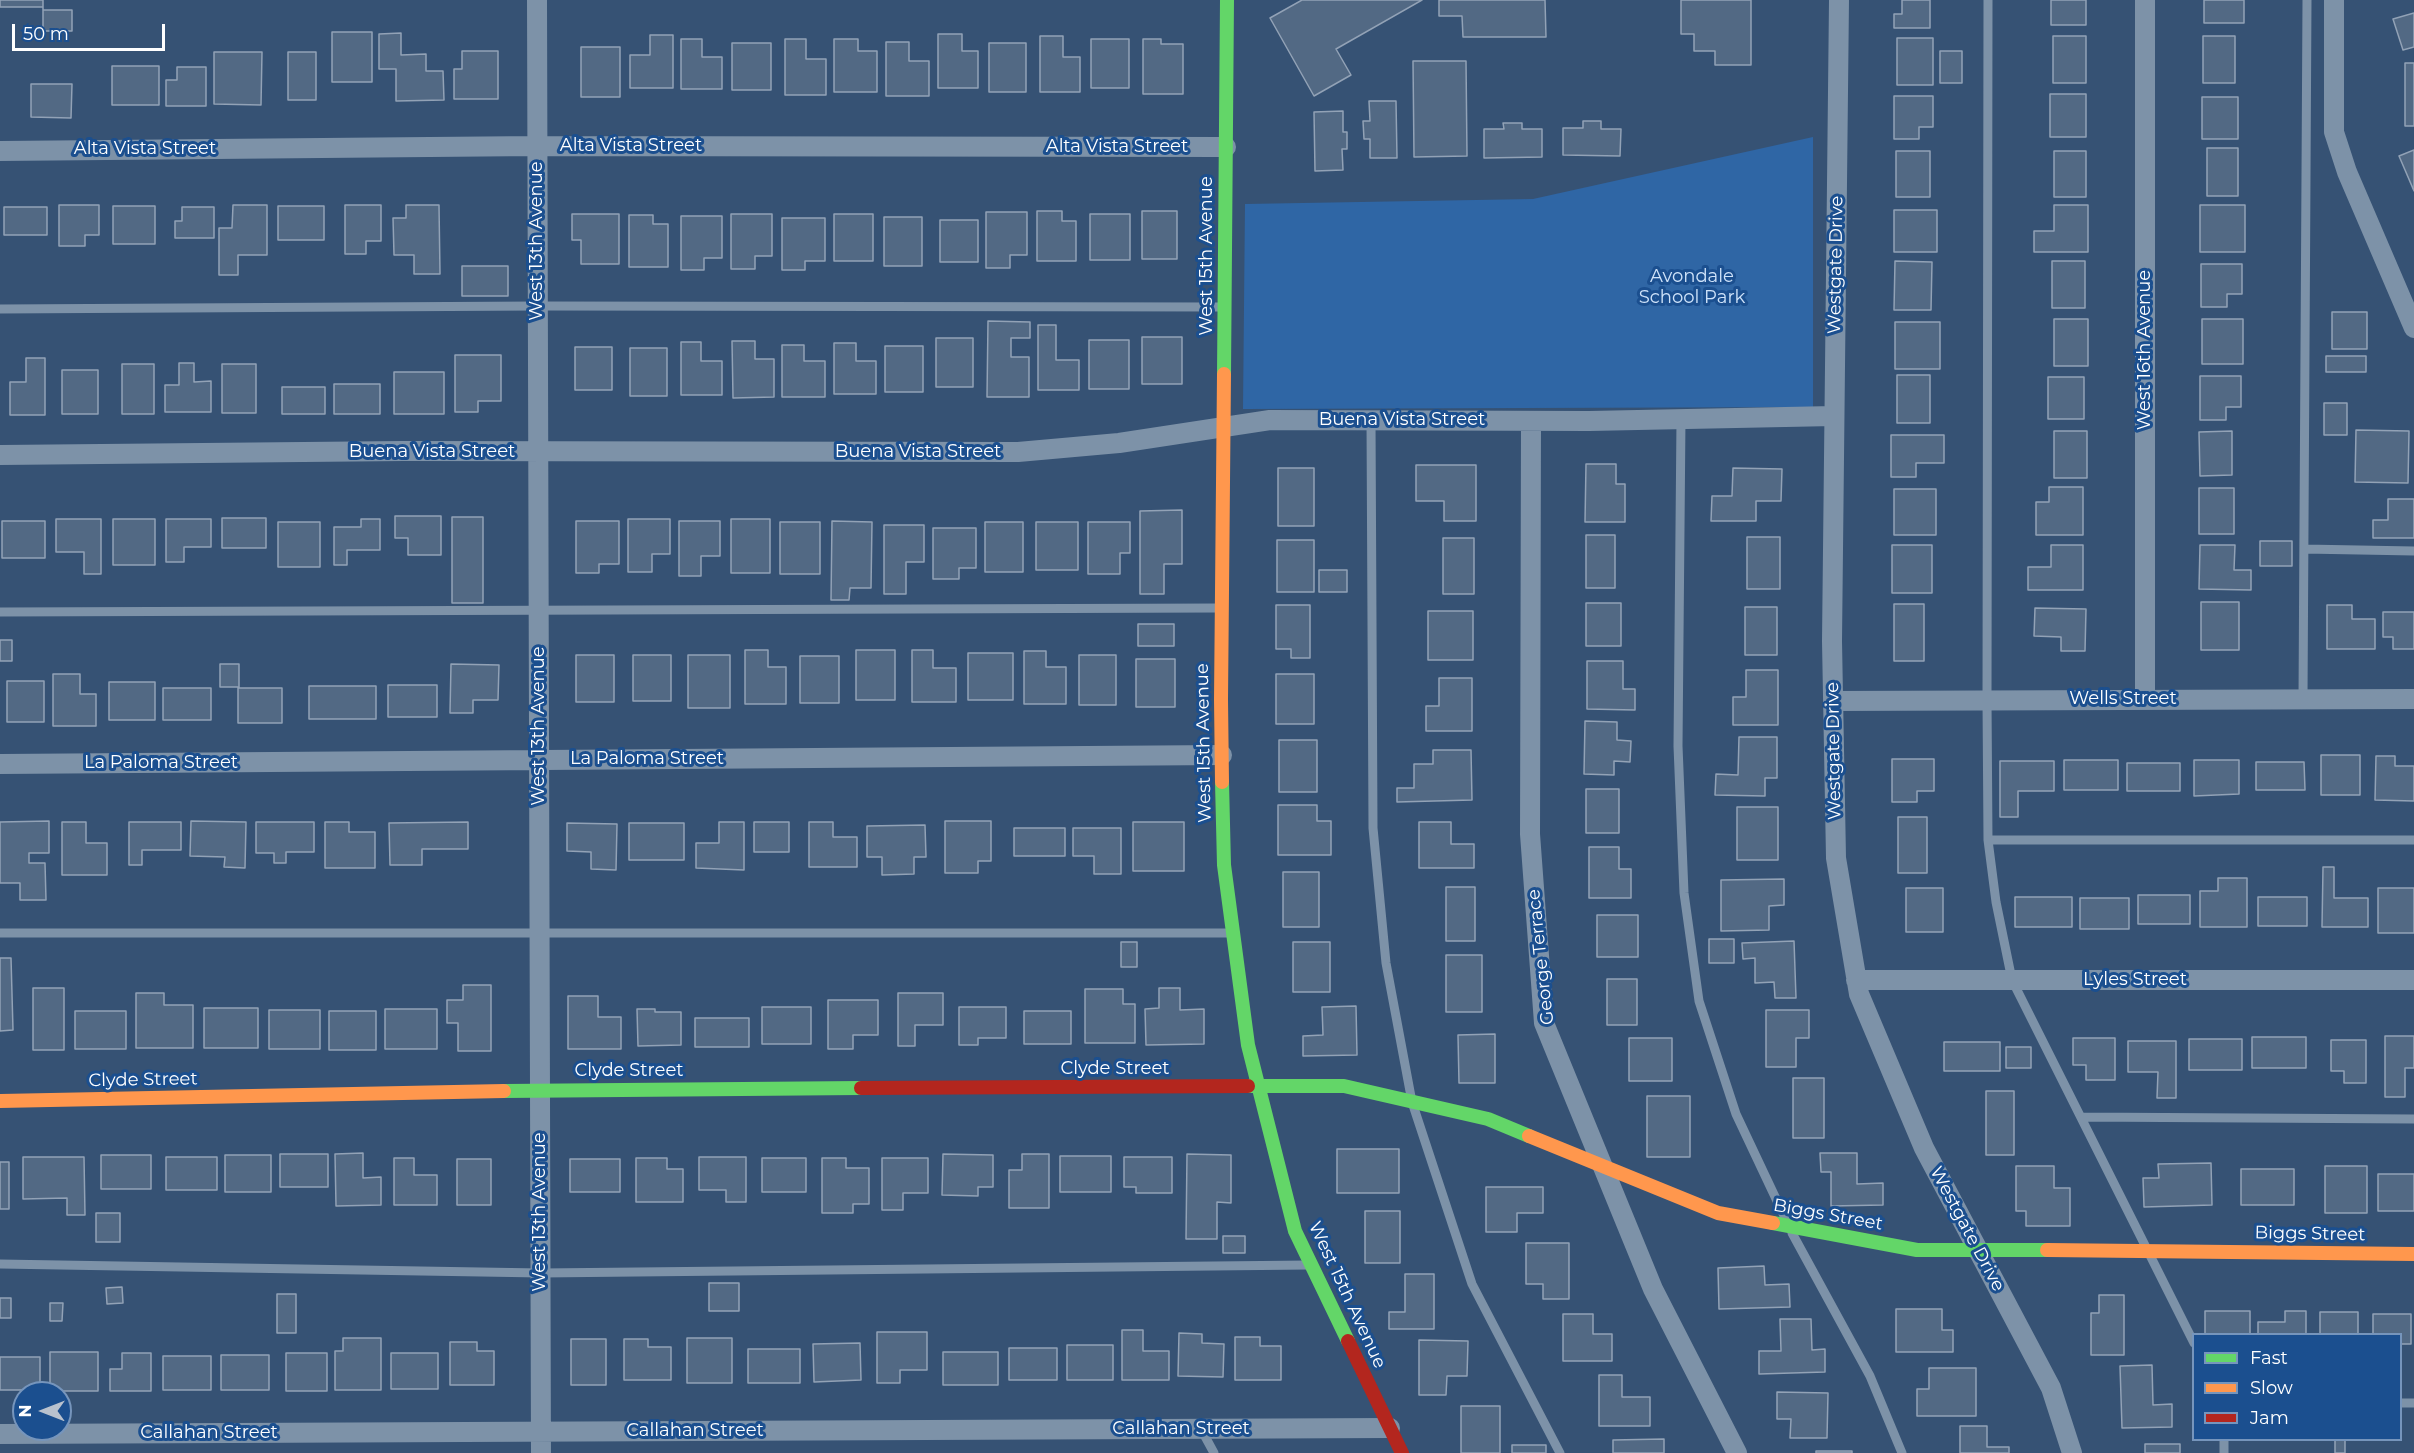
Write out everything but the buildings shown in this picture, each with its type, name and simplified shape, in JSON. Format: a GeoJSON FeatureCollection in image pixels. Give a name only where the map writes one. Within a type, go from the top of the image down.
{"type":"FeatureCollection","features":[{"type":"Feature","properties":{"kind":"street","name":"West 13th Avenue"},"geometry":{"type":"LineString","coordinates":[[537,0],[541,1453]]}},
{"type":"Feature","properties":{"kind":"street","name":"West 15th Avenue"},"geometry":{"type":"LineString","coordinates":[[1227,0],[1222,608],[1224,865],[1248,1045],[1295,1231],[1402,1453]]}},
{"type":"Feature","properties":{"kind":"street","name":"Westgate Drive"},"geometry":{"type":"LineString","coordinates":[[1839,0],[1833,701],[1836,858],[1859,994],[1924,1148],[2051,1388],[2072,1453]]}},
{"type":"Feature","properties":{"kind":"street","name":"West 16th Avenue"},"geometry":{"type":"LineString","coordinates":[[2145,0],[2145,699]]}},
{"type":"Feature","properties":{"kind":"street"},"geometry":{"type":"LineString","coordinates":[[2334,0],[2334,132],[2347,172],[2414,328]]}},
{"type":"Feature","properties":{"kind":"street","name":"Alta Vista Street"},"geometry":{"type":"LineString","coordinates":[[0,151],[537,146],[1226,147]]}},
{"type":"Feature","properties":{"kind":"street","name":"Buena Vista Street"},"geometry":{"type":"LineString","coordinates":[[0,455],[1018,452],[1119,443],[1270,420],[1531,421],[1834,416]]}},
{"type":"Feature","properties":{"kind":"street","name":"George Terrace"},"geometry":{"type":"LineString","coordinates":[[1531,421],[1530,834],[1544,1023],[1653,1289],[1737,1453]]}},
{"type":"Feature","properties":{"kind":"street","name":"Wells Street"},"geometry":{"type":"LineString","coordinates":[[1833,701],[2414,699]]}},
{"type":"Feature","properties":{"kind":"street","name":"La Paloma Street"},"geometry":{"type":"LineString","coordinates":[[0,764],[1222,755]]}},
{"type":"Feature","properties":{"kind":"street","name":"Lyles Street"},"geometry":{"type":"LineString","coordinates":[[1856,980],[2414,980]]}},
{"type":"Feature","properties":{"kind":"street","name":"Biggs Street"},"geometry":{"type":"LineString","coordinates":[[1258,1086],[1344,1086],[1488,1119],[1718,1214],[1917,1250],[2147,1250],[2414,1254]]}},
{"type":"Feature","properties":{"kind":"street","name":"Clyde Street"},"geometry":{"type":"LineString","coordinates":[[0,1101],[540,1090],[1258,1086]]}},
{"type":"Feature","properties":{"kind":"street","name":"Callahan Street"},"geometry":{"type":"LineString","coordinates":[[0,1434],[1390,1428]]}},
{"type":"Feature","properties":{"kind":"lane"},"geometry":{"type":"LineString","coordinates":[[1988,0],[1988,840],[1996,902],[2012,980],[2192,1341]]}},
{"type":"Feature","properties":{"kind":"lane"},"geometry":{"type":"LineString","coordinates":[[2303,698],[2307,0]]}},
{"type":"Feature","properties":{"kind":"lane"},"geometry":{"type":"LineString","coordinates":[[0,309],[538,306],[1225,307]]}},
{"type":"Feature","properties":{"kind":"lane"},"geometry":{"type":"LineString","coordinates":[[1681,419],[1678,746],[1684,894],[1699,1001],[1736,1114],[1789,1227],[1870,1376],[1902,1453]]}},
{"type":"Feature","properties":{"kind":"lane"},"geometry":{"type":"LineString","coordinates":[[1371,420],[1373,828],[1386,963],[1412,1101],[1472,1284],[1560,1453]]}},
{"type":"Feature","properties":{"kind":"lane"},"geometry":{"type":"LineString","coordinates":[[2304,549],[2414,550]]}},
{"type":"Feature","properties":{"kind":"lane"},"geometry":{"type":"LineString","coordinates":[[0,612],[1222,608]]}},
{"type":"Feature","properties":{"kind":"lane"},"geometry":{"type":"LineString","coordinates":[[1988,840],[2414,840]]}},
{"type":"Feature","properties":{"kind":"lane"},"geometry":{"type":"LineString","coordinates":[[0,933],[1233,933]]}},
{"type":"Feature","properties":{"kind":"lane"},"geometry":{"type":"LineString","coordinates":[[2081,1117],[2414,1119]]}},
{"type":"Feature","properties":{"kind":"lane"},"geometry":{"type":"LineString","coordinates":[[0,1264],[541,1273],[1311,1265]]}},
{"type":"Feature","properties":{"kind":"lane"},"geometry":{"type":"LineString","coordinates":[[1201,1428],[1214,1453]]}},
{"type":"Feature","properties":{"kind":"green space","name":"Avondale School Park"},"geometry":{"type":"Polygon","coordinates":[[[1813,137],[1813,407],[1243,409],[1245,204],[1533,199],[1813,137]]]}},
{"type":"Feature","properties":{"kind":"traffic: fast"},"geometry":{"type":"LineString","coordinates":[[1224,374],[1227,0]]}},
{"type":"Feature","properties":{"kind":"traffic: fast"},"geometry":{"type":"LineString","coordinates":[[1222,782],[1224,865],[1248,1045],[1295,1231],[1348,1341]]}},
{"type":"Feature","properties":{"kind":"traffic: fast"},"geometry":{"type":"LineString","coordinates":[[1248,1086],[1344,1086],[1488,1119],[1529,1136]]}},
{"type":"Feature","properties":{"kind":"traffic: fast"},"geometry":{"type":"LineString","coordinates":[[504,1091],[861,1088]]}},
{"type":"Feature","properties":{"kind":"traffic: fast"},"geometry":{"type":"LineString","coordinates":[[1773,1223],[1917,1250],[2047,1250]]}},
{"type":"Feature","properties":{"kind":"traffic: slow"},"geometry":{"type":"LineString","coordinates":[[1222,782],[1224,374]]}},
{"type":"Feature","properties":{"kind":"traffic: slow"},"geometry":{"type":"LineString","coordinates":[[0,1101],[504,1091]]}},
{"type":"Feature","properties":{"kind":"traffic: slow"},"geometry":{"type":"LineString","coordinates":[[1529,1136],[1718,1213],[1773,1223]]}},
{"type":"Feature","properties":{"kind":"traffic: slow"},"geometry":{"type":"LineString","coordinates":[[2047,1250],[2414,1254]]}},
{"type":"Feature","properties":{"kind":"traffic: jam"},"geometry":{"type":"LineString","coordinates":[[861,1088],[1248,1086]]}},
{"type":"Feature","properties":{"kind":"traffic: jam"},"geometry":{"type":"LineString","coordinates":[[1348,1341],[1402,1453]]}}]}
